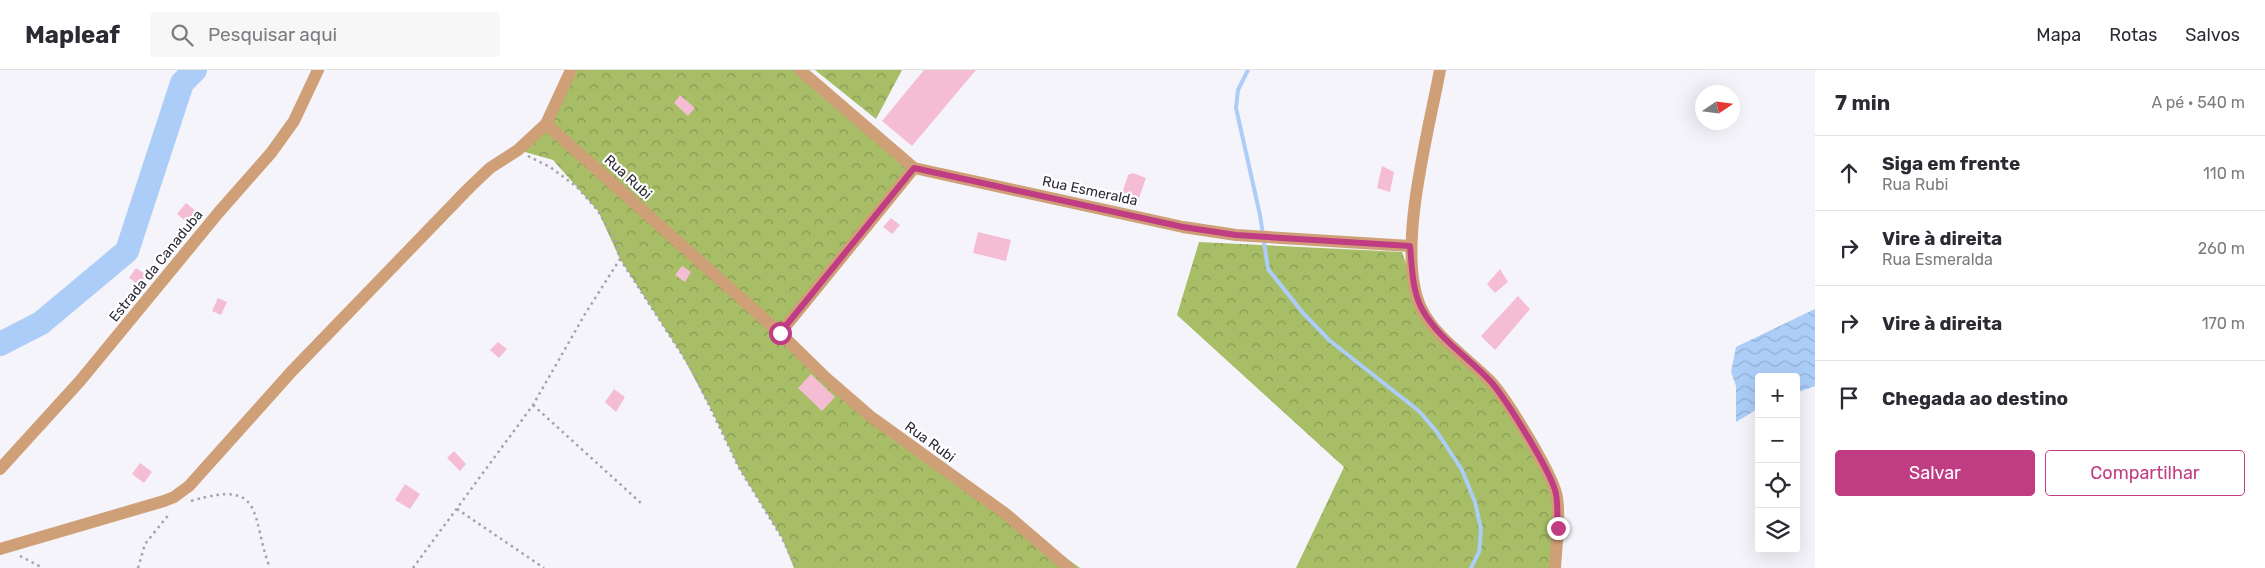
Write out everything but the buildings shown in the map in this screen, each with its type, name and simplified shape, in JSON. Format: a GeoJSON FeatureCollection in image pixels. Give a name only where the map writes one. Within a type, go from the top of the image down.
{"type":"FeatureCollection","features":[{"type":"Feature","properties":{"kind":"street","name":"Estrada da Canaduba"},"geometry":{"type":"LineString","coordinates":[[0,469],[80,381],[219,212],[271,153],[294,122],[318,70]]}},
{"type":"Feature","properties":{"kind":"street"},"geometry":{"type":"LineString","coordinates":[[2,548],[174,497],[189,486],[292,371],[469,188],[490,168],[518,150],[546,124],[571,70]]}},
{"type":"Feature","properties":{"kind":"street","name":"Rua Esmeralda"},"geometry":{"type":"LineString","coordinates":[[800,70],[914,168],[1183,227],[1236,235],[1410,246]]}},
{"type":"Feature","properties":{"kind":"street"},"geometry":{"type":"LineString","coordinates":[[1440,70],[1417,194],[1410,246],[1414,283],[1421,308],[1438,333],[1492,383],[1516,418],[1547,472],[1556,493],[1558,528],[1555,568]]}},
{"type":"Feature","properties":{"kind":"street","name":"Rua Rubi"},"geometry":{"type":"LineString","coordinates":[[546,124],[870,416],[1006,514],[1069,568]]}},
{"type":"Feature","properties":{"kind":"street"},"geometry":{"type":"LineString","coordinates":[[780,333],[914,168]]}},
{"type":"Feature","properties":{"kind":"path"},"geometry":{"type":"LineString","coordinates":[[518,150],[550,167],[577,188],[598,211],[614,238],[620,259],[692,370],[739,468],[782,538],[796,568]]}},
{"type":"Feature","properties":{"kind":"path"},"geometry":{"type":"LineString","coordinates":[[413,568],[532,405],[585,314],[620,259]]}},
{"type":"Feature","properties":{"kind":"path"},"geometry":{"type":"LineString","coordinates":[[532,405],[642,504]]}},
{"type":"Feature","properties":{"kind":"path"},"geometry":{"type":"LineString","coordinates":[[174,497],[183,504],[229,493],[243,498],[253,508],[270,568]]}},
{"type":"Feature","properties":{"kind":"path"},"geometry":{"type":"LineString","coordinates":[[457,509],[544,568]]}},
{"type":"Feature","properties":{"kind":"path"},"geometry":{"type":"LineString","coordinates":[[138,568],[144,544],[171,512]]}},
{"type":"Feature","properties":{"kind":"path"},"geometry":{"type":"LineString","coordinates":[[2,548],[43,568]]}},
{"type":"Feature","properties":{"kind":"green space"},"geometry":{"type":"Polygon","coordinates":[[[571,70],[795,70],[907,169],[780,333],[870,416],[1080,568],[794,568],[782,538],[739,468],[712,411],[682,355],[620,259],[598,211],[553,160],[518,150],[546,124],[571,70]]]}},
{"type":"Feature","properties":{"kind":"green space"},"geometry":{"type":"Polygon","coordinates":[[[815,70],[902,70],[876,119],[815,70]]]}},
{"type":"Feature","properties":{"kind":"green space"},"geometry":{"type":"Polygon","coordinates":[[[1199,242],[1402,252],[1421,308],[1492,383],[1556,493],[1555,568],[1296,568],[1344,467],[1177,315],[1199,242]]]}},
{"type":"Feature","properties":{"kind":"water"},"geometry":{"type":"Polygon","coordinates":[[[1815,309],[1815,386],[1800,392],[1800,373],[1755,373],[1755,410],[1736,422],[1736,386],[1731,372],[1736,347],[1815,309]]]}},
{"type":"Feature","properties":{"kind":"waterway"},"geometry":{"type":"LineString","coordinates":[[0,344],[41,323],[127,251],[182,83],[195,70]]}},
{"type":"Feature","properties":{"kind":"waterway"},"geometry":{"type":"LineString","coordinates":[[1248,70],[1238,90],[1236,108],[1260,215],[1268,269],[1303,313],[1329,340],[1419,411],[1437,432],[1462,470],[1475,502],[1481,529],[1479,552],[1471,568]]}},
{"type":"Feature","properties":{"kind":"route"},"geometry":{"type":"LineString","coordinates":[[780,333],[914,168],[1183,227],[1236,235],[1410,246],[1414,283],[1421,308],[1438,333],[1492,383],[1516,418],[1547,472],[1556,493],[1558,528]]}}]}
